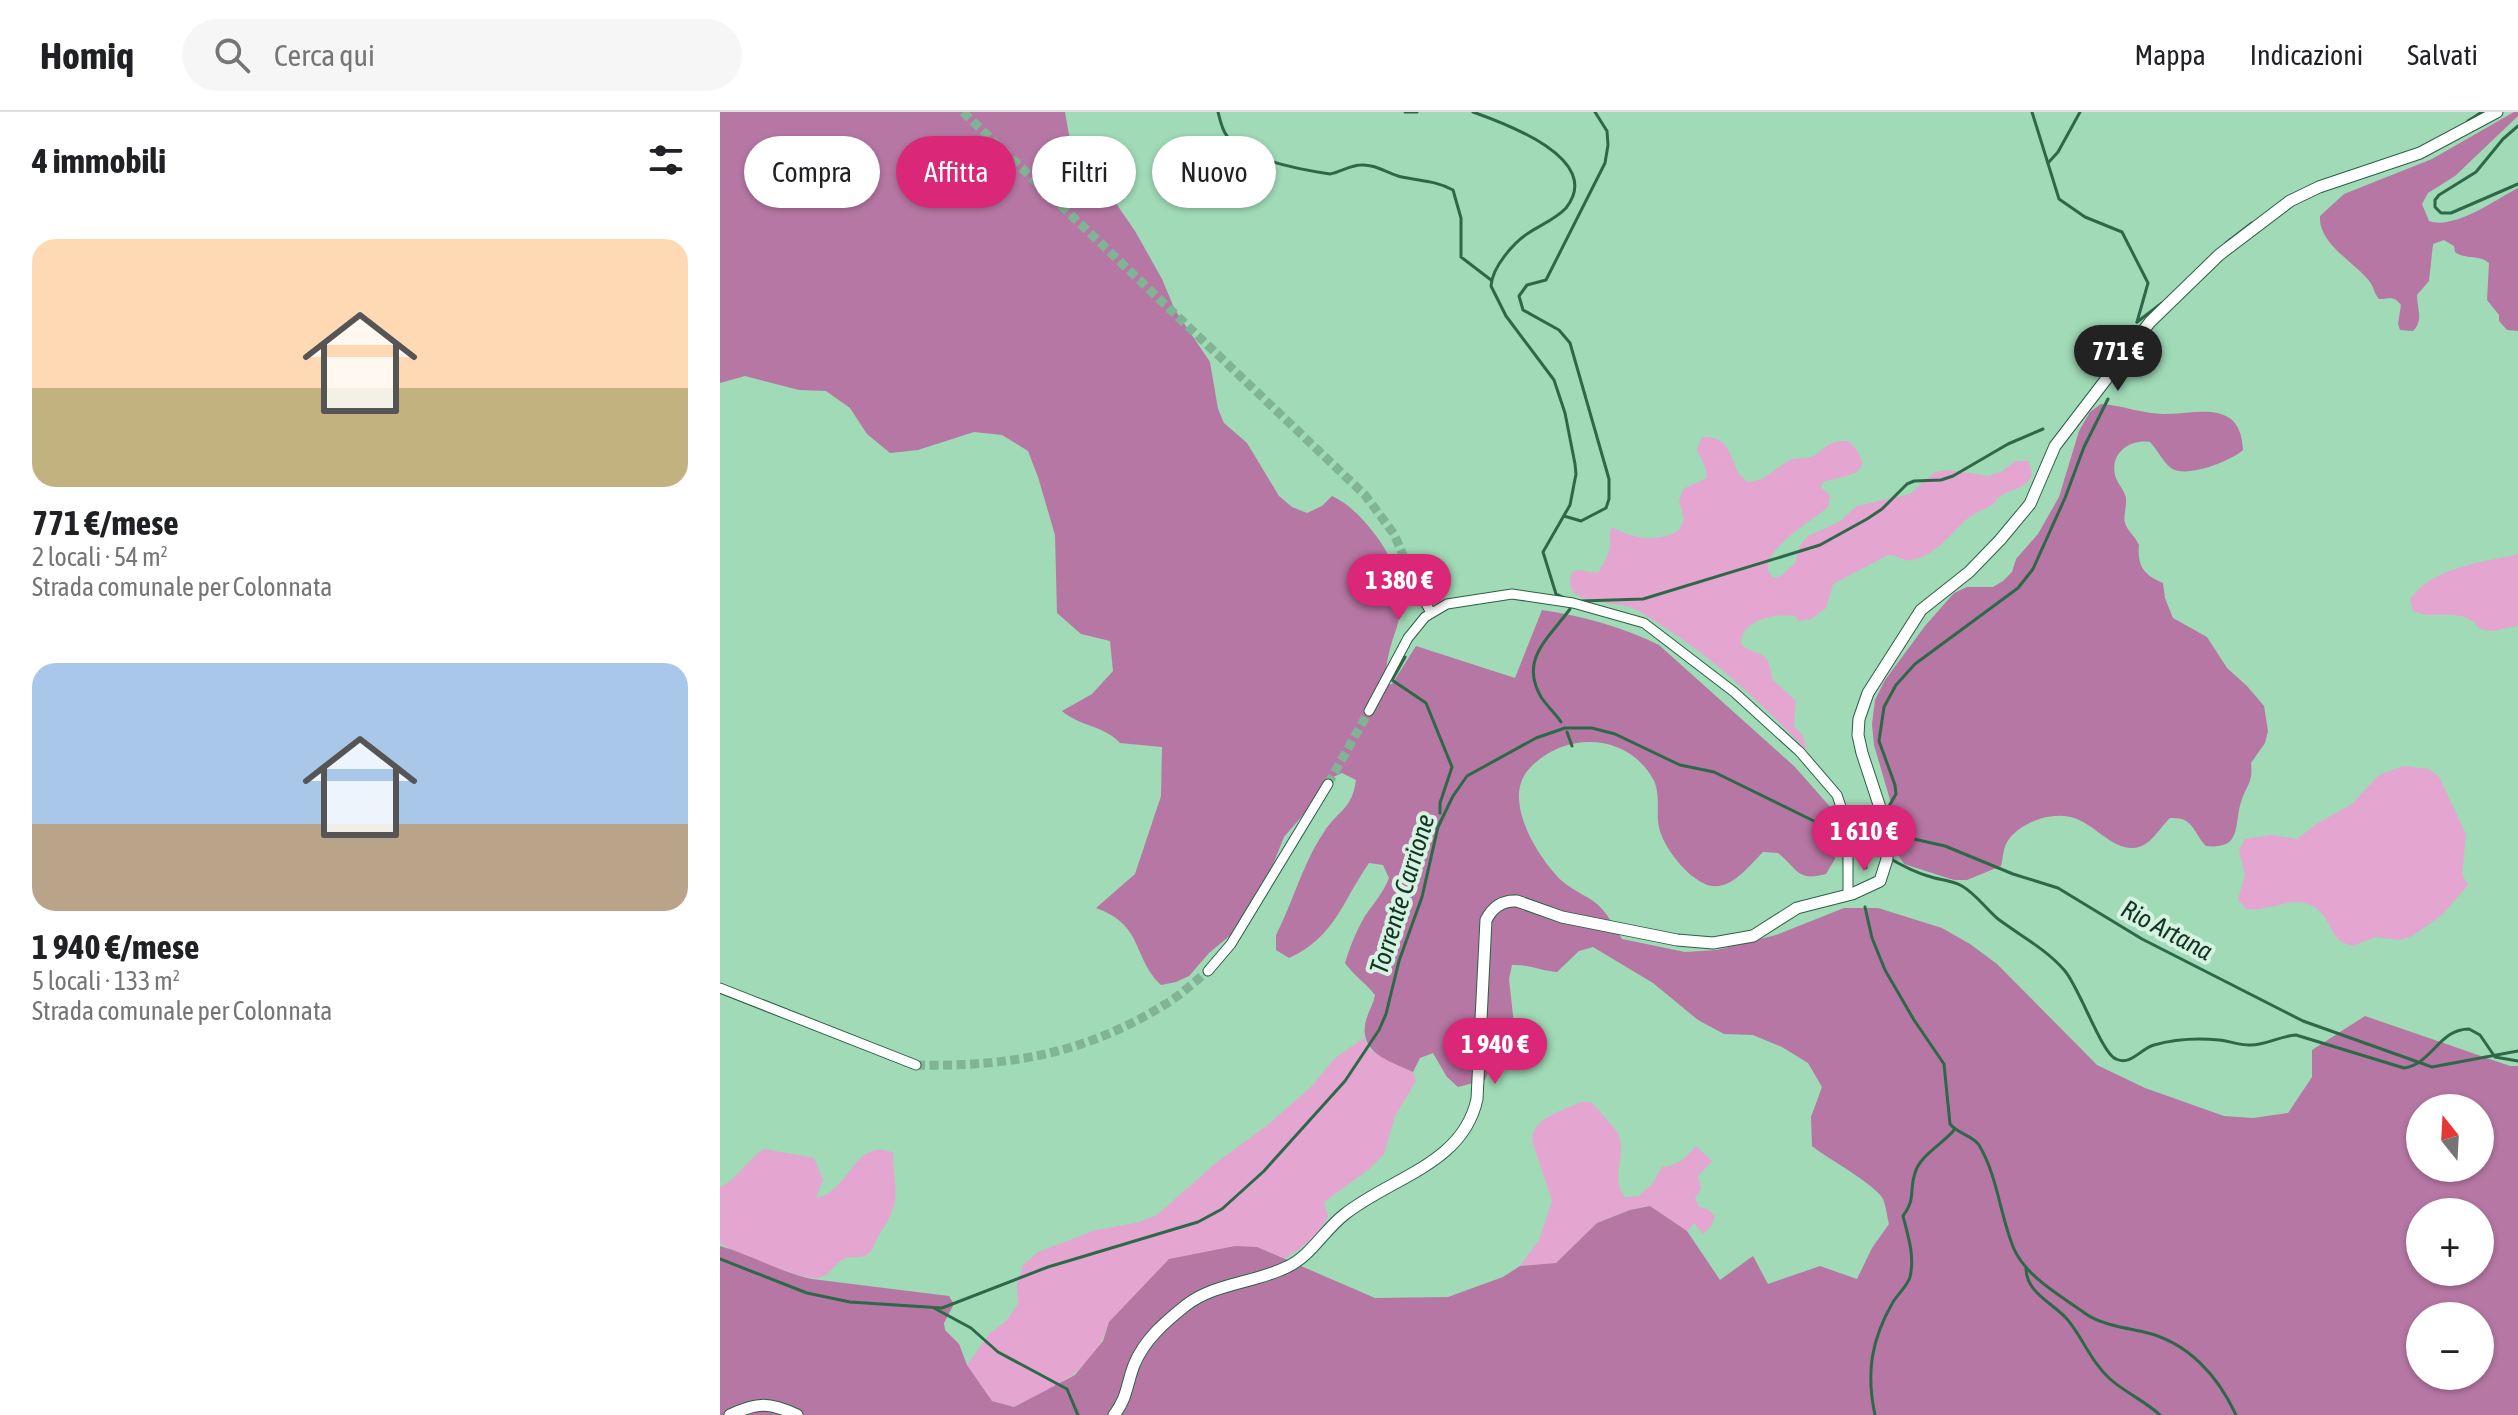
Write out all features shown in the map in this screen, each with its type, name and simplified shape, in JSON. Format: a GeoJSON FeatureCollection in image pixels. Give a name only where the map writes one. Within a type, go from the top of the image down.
{"type":"FeatureCollection","features":[{"type":"Feature","properties":{"kind":"street"},"geometry":{"type":"LineString","coordinates":[[1114,1415],[1123,1403],[1133,1367],[1148,1340],[1187,1304],[1290,1266],[1356,1206],[1446,1154],[1460,1140],[1471,1121],[1477,1099],[1486,920],[1491,910],[1509,901],[1517,901],[1562,917],[1677,940],[1713,943],[1753,936],[1797,908],[1871,887],[1884,875],[1886,826],[1858,735],[1859,719],[1868,693],[1921,610],[1969,572],[2030,504],[2055,446],[2150,322],[2219,255],[2290,201],[2319,187],[2420,153],[2497,112]]}},
{"type":"Feature","properties":{"kind":"street"},"geometry":{"type":"LineString","coordinates":[[1414,581],[1431,613]]}},
{"type":"Feature","properties":{"kind":"street"},"geometry":{"type":"LineString","coordinates":[[1369,711],[1408,638],[1425,617],[1447,604],[1512,594],[1573,603],[1644,623],[1734,692],[1800,752],[1837,795],[1843,813],[1848,851],[1848,895]]}},
{"type":"Feature","properties":{"kind":"street"},"geometry":{"type":"LineString","coordinates":[[1208,971],[1231,944],[1328,784]]}},
{"type":"Feature","properties":{"kind":"street"},"geometry":{"type":"LineString","coordinates":[[720,988],[916,1065]]}},
{"type":"Feature","properties":{"kind":"street"},"geometry":{"type":"LineString","coordinates":[[730,1415],[763,1404],[797,1415]]}},
{"type":"Feature","properties":{"kind":"shaded area"},"geometry":{"type":"Polygon","coordinates":[[[720,112],[1065,112],[1070,136],[1032,136],[1032,208],[1119,208],[1162,279],[1175,310],[1210,362],[1218,409],[1224,423],[1247,443],[1279,496],[1292,507],[1307,513],[1322,506],[1332,496],[1357,514],[1372,531],[1395,570],[1400,593],[1401,605],[1388,657],[1386,685],[1392,684],[1416,646],[1515,678],[1542,610],[1602,623],[1659,645],[1795,767],[1832,809],[1835,859],[1826,874],[1803,875],[1778,853],[1763,852],[1729,883],[1712,886],[1688,872],[1668,847],[1659,829],[1653,779],[1642,764],[1627,752],[1594,742],[1576,743],[1543,757],[1521,781],[1519,796],[1526,828],[1553,871],[1567,885],[1598,905],[1622,939],[1685,952],[1717,950],[1776,935],[1844,908],[1878,908],[1942,928],[1970,944],[1997,964],[2097,1065],[2145,1088],[2224,1116],[2253,1118],[2288,1113],[2312,1077],[2312,1050],[2365,1016],[2510,1066],[2518,1066],[2518,1415],[720,1415],[720,1246],[812,1279],[949,1296],[954,1304],[944,1323],[945,1330],[959,1344],[967,1365],[992,1401],[1014,1407],[1075,1375],[1103,1341],[1109,1322],[1169,1259],[1235,1246],[1257,1247],[1375,1298],[1448,1297],[1503,1277],[1520,1266],[1556,1263],[1597,1223],[1650,1206],[1687,1231],[1720,1280],[1753,1256],[1768,1284],[1820,1266],[1857,1279],[1872,1248],[1889,1224],[1883,1199],[1878,1193],[1812,1146],[1811,1117],[1822,1087],[1808,1063],[1782,1047],[1753,1035],[1724,1034],[1698,1020],[1653,983],[1593,947],[1579,951],[1557,972],[1512,965],[1509,979],[1514,1024],[1504,1035],[1485,1080],[1458,1087],[1447,1077],[1433,1053],[1420,1058],[1413,1072],[1380,1056],[1365,1036],[1375,995],[1345,963],[1359,927],[1389,878],[1383,865],[1369,863],[1336,917],[1317,940],[1289,958],[1276,950],[1276,935],[1310,857],[1354,790],[1356,780],[1342,773],[1329,779],[1284,837],[1261,894],[1233,933],[1209,953],[1189,976],[1161,985],[1145,964],[1130,932],[1111,915],[1096,908],[1135,874],[1161,796],[1162,747],[1120,743],[1107,733],[1062,711],[1092,694],[1113,671],[1110,641],[1081,634],[1057,613],[1055,535],[1028,451],[1002,435],[974,432],[918,450],[890,453],[867,434],[850,408],[826,391],[799,390],[745,376],[720,383],[720,112]]]}},
{"type":"Feature","properties":{"kind":"shaded area"},"geometry":{"type":"Polygon","coordinates":[[[2518,112],[2518,116],[2455,176],[2428,193],[2422,204],[2429,221],[2439,223],[2462,218],[2518,188],[2518,331],[2507,330],[2487,300],[2489,263],[2455,252],[2454,246],[2444,240],[2433,244],[2429,281],[2417,295],[2419,318],[2416,327],[2413,331],[2400,330],[2401,305],[2394,299],[2379,299],[2370,282],[2331,244],[2321,226],[2320,216],[2344,194],[2432,159],[2518,112]]]}},
{"type":"Feature","properties":{"kind":"shaded area"},"geometry":{"type":"Polygon","coordinates":[[[2101,404],[2156,414],[2215,412],[2234,422],[2240,434],[2243,450],[2229,459],[2197,470],[2178,471],[2171,468],[2150,442],[2129,445],[2119,454],[2114,467],[2126,498],[2125,523],[2139,545],[2139,559],[2151,577],[2163,583],[2173,618],[2207,637],[2227,668],[2264,706],[2268,731],[2265,743],[2251,763],[2251,779],[2239,808],[2235,833],[2226,844],[2206,846],[2188,822],[2170,818],[2154,837],[2144,845],[2133,848],[2119,845],[2079,820],[2060,816],[2039,819],[2020,828],[2006,845],[2001,866],[1967,880],[1954,880],[1904,864],[1897,853],[1898,827],[1874,745],[1872,724],[1875,700],[1885,680],[1954,593],[1967,587],[1993,587],[2012,572],[2016,559],[2038,534],[2059,497],[2079,431],[2090,412],[2101,404]]]}},
{"type":"Feature","properties":{"kind":"shaded area"},"geometry":{"type":"Polygon","coordinates":[[[1702,437],[1721,442],[1737,470],[1749,482],[1766,477],[1791,460],[1814,456],[1828,445],[1840,441],[1849,441],[1858,452],[1861,467],[1851,474],[1823,482],[1821,488],[1830,495],[1828,507],[1798,529],[1769,560],[1768,570],[1774,578],[1781,576],[1795,563],[1800,545],[1808,536],[1839,522],[1857,506],[1910,494],[1935,472],[1949,470],[1988,476],[2001,472],[2016,461],[2029,461],[2032,475],[2023,486],[2002,495],[1990,506],[1969,517],[1928,554],[1908,560],[1888,555],[1833,584],[1826,608],[1811,619],[1799,621],[1795,616],[1769,617],[1746,630],[1741,645],[1766,658],[1772,679],[1796,701],[1794,726],[1803,736],[1807,751],[1747,692],[1682,639],[1635,609],[1581,597],[1570,584],[1572,572],[1598,573],[1609,550],[1612,527],[1645,538],[1663,537],[1679,530],[1684,519],[1679,501],[1683,489],[1707,478],[1697,450],[1702,437]]]}},
{"type":"Feature","properties":{"kind":"shaded area"},"geometry":{"type":"Polygon","coordinates":[[[2518,554],[2518,626],[2492,631],[2480,629],[2466,617],[2413,611],[2410,599],[2432,579],[2474,563],[2518,554]]]}},
{"type":"Feature","properties":{"kind":"shaded area"},"geometry":{"type":"Polygon","coordinates":[[[2403,766],[2429,769],[2439,777],[2466,834],[2462,874],[2468,885],[2442,915],[2412,936],[2400,940],[2376,937],[2352,946],[2340,941],[2320,911],[2308,904],[2294,902],[2246,909],[2238,899],[2245,875],[2239,850],[2245,839],[2271,835],[2297,839],[2352,804],[2379,775],[2403,766]]]}},
{"type":"Feature","properties":{"kind":"shaded area"},"geometry":{"type":"Polygon","coordinates":[[[1364,1038],[1370,1050],[1413,1072],[1416,1081],[1395,1116],[1384,1154],[1324,1202],[1328,1217],[1309,1241],[1284,1259],[1257,1247],[1109,1322],[1094,1353],[1059,1384],[1014,1407],[992,1401],[967,1365],[990,1333],[1006,1321],[1018,1304],[1017,1284],[1023,1265],[1038,1252],[1096,1230],[1136,1223],[1157,1215],[1217,1162],[1265,1127],[1310,1088],[1335,1058],[1364,1038]]]}},
{"type":"Feature","properties":{"kind":"shaded area"},"geometry":{"type":"Polygon","coordinates":[[[1581,1102],[1591,1102],[1618,1133],[1621,1153],[1618,1175],[1625,1197],[1639,1196],[1652,1184],[1662,1167],[1681,1161],[1696,1146],[1712,1161],[1698,1176],[1701,1189],[1695,1198],[1699,1207],[1708,1209],[1715,1216],[1703,1234],[1694,1223],[1687,1231],[1650,1206],[1597,1223],[1556,1263],[1520,1266],[1539,1240],[1552,1201],[1532,1141],[1534,1133],[1543,1120],[1581,1102]]]}},
{"type":"Feature","properties":{"kind":"shaded area"},"geometry":{"type":"Polygon","coordinates":[[[764,1149],[814,1158],[823,1180],[816,1198],[837,1186],[860,1158],[869,1152],[880,1150],[893,1153],[894,1204],[871,1252],[842,1260],[822,1277],[810,1278],[768,1265],[720,1243],[720,1187],[764,1149]]]}},
{"type":"Feature","properties":{"kind":"waterway"},"geometry":{"type":"LineString","coordinates":[[1218,112],[1227,136],[1246,152],[1260,158],[1330,174],[1357,165],[1370,166],[1453,190],[1461,218],[1461,257],[1491,280]]}},
{"type":"Feature","properties":{"kind":"waterway"},"geometry":{"type":"LineString","coordinates":[[1405,112],[1417,112]]}},
{"type":"Feature","properties":{"kind":"waterway"},"geometry":{"type":"LineString","coordinates":[[1473,112],[1526,134],[1546,146],[1562,159],[1572,174],[1574,190],[1566,208],[1511,248],[1495,271],[1491,286],[1506,316],[1554,380],[1565,413],[1576,474],[1570,505],[1543,552],[1556,594],[1565,598]]}},
{"type":"Feature","properties":{"kind":"waterway"},"geometry":{"type":"LineString","coordinates":[[1564,516],[1581,521],[1606,508],[1609,479],[1570,343],[1559,330],[1523,310],[1519,296],[1527,285],[1546,280],[1605,163],[1607,131],[1595,112]]}},
{"type":"Feature","properties":{"kind":"waterway"},"geometry":{"type":"LineString","coordinates":[[2032,112],[2059,199],[2085,217],[2122,232],[2148,283],[2137,322]]}},
{"type":"Feature","properties":{"kind":"waterway"},"geometry":{"type":"LineString","coordinates":[[2048,163],[2058,152],[2080,112]]}},
{"type":"Feature","properties":{"kind":"waterway","name":"Torrente Carrione"},"geometry":{"type":"LineString","coordinates":[[2468,121],[2482,112]]}},
{"type":"Feature","properties":{"kind":"waterway"},"geometry":{"type":"LineString","coordinates":[[2518,126],[2476,172],[2439,195],[2435,207],[2441,213],[2451,213],[2518,184]]}},
{"type":"Feature","properties":{"kind":"waterway","name":"Torrente Carrione"},"geometry":{"type":"LineString","coordinates":[[2226,243],[2252,223]]}},
{"type":"Feature","properties":{"kind":"waterway","name":"Torrente Carrione"},"geometry":{"type":"LineString","coordinates":[[2137,322],[2162,303]]}},
{"type":"Feature","properties":{"kind":"waterway","name":"Torrente Carrione"},"geometry":{"type":"LineString","coordinates":[[2105,368],[2132,329]]}},
{"type":"Feature","properties":{"kind":"waterway","name":"Torrente Carrione"},"geometry":{"type":"LineString","coordinates":[[1885,813],[1896,794],[1879,741],[1884,707],[1896,685],[1915,664],[2018,588],[2033,569],[2084,447],[2108,399]]}},
{"type":"Feature","properties":{"kind":"waterway"},"geometry":{"type":"LineString","coordinates":[[1581,601],[1643,599],[1820,545],[1882,509],[1907,484],[1953,476],[2008,444],[2043,429]]}},
{"type":"Feature","properties":{"kind":"waterway"},"geometry":{"type":"LineString","coordinates":[[1561,722],[1541,697],[1533,671],[1539,650],[1570,609]]}},
{"type":"Feature","properties":{"kind":"waterway"},"geometry":{"type":"LineString","coordinates":[[1405,657],[1392,680],[1426,703],[1452,767],[1440,803],[1440,813]]}},
{"type":"Feature","properties":{"kind":"waterway","name":"Torrente Carrione"},"geometry":{"type":"LineString","coordinates":[[720,1259],[807,1293],[850,1302],[942,1308],[1048,1267],[1198,1222],[1222,1209],[1264,1171],[1345,1081],[1379,1030],[1422,897],[1438,827],[1453,796],[1467,776],[1536,738],[1565,728],[1592,728],[1615,734],[1680,765],[1714,772],[1826,827],[1841,829]]}},
{"type":"Feature","properties":{"kind":"waterway"},"geometry":{"type":"LineString","coordinates":[[1567,732],[1572,746]]}},
{"type":"Feature","properties":{"kind":"waterway","name":"Torrente Carrione"},"geometry":{"type":"LineString","coordinates":[[1849,830],[1866,829],[1880,818]]}},
{"type":"Feature","properties":{"kind":"waterway","name":"Torrente Carrione"},"geometry":{"type":"LineString","coordinates":[[1868,829],[1877,831]]}},
{"type":"Feature","properties":{"kind":"waterway"},"geometry":{"type":"LineString","coordinates":[[1866,868],[1868,829]]}},
{"type":"Feature","properties":{"kind":"waterway"},"geometry":{"type":"LineString","coordinates":[[1869,831],[1879,845]]}},
{"type":"Feature","properties":{"kind":"waterway","name":"Rio Artana"},"geometry":{"type":"LineString","coordinates":[[1896,835],[1945,846],[2013,874],[2058,888],[2142,939],[2303,1021],[2432,1067],[2518,1051]]}},
{"type":"Feature","properties":{"kind":"waterway"},"geometry":{"type":"LineString","coordinates":[[1889,858],[1918,872],[1962,886],[1998,919],[2050,956],[2071,980],[2110,1055],[2121,1061],[2131,1059],[2154,1045],[2178,1040],[2211,1039],[2255,1045],[2296,1035],[2404,1068],[2422,1060],[2450,1035],[2469,1029],[2480,1035],[2495,1057],[2518,1061]]}},
{"type":"Feature","properties":{"kind":"waterway"},"geometry":{"type":"LineString","coordinates":[[1865,907],[1872,938],[1885,970],[1944,1064],[1950,1124],[1979,1145],[1995,1183],[2009,1236],[2020,1259],[2046,1286],[2092,1318],[2160,1337],[2188,1352],[2211,1374],[2236,1415]]}},
{"type":"Feature","properties":{"kind":"waterway"},"geometry":{"type":"LineString","coordinates":[[1875,1415],[1871,1385],[1875,1343],[1893,1302],[1910,1277],[1912,1261],[1903,1216],[1910,1205],[1913,1179],[1927,1155],[1954,1130]]}},
{"type":"Feature","properties":{"kind":"waterway"},"geometry":{"type":"LineString","coordinates":[[2026,1268],[2035,1291],[2067,1319],[2103,1372],[2160,1415]]}},
{"type":"Feature","properties":{"kind":"waterway"},"geometry":{"type":"LineString","coordinates":[[934,1308],[971,1328],[998,1352],[1067,1389],[1078,1415]]}},
{"type":"Feature","properties":{"kind":"tunnel"},"geometry":{"type":"LineString","coordinates":[[963,112],[1365,495],[1394,534],[1414,581]]}},
{"type":"Feature","properties":{"kind":"tunnel"},"geometry":{"type":"LineString","coordinates":[[1328,784],[1369,711]]}},
{"type":"Feature","properties":{"kind":"tunnel"},"geometry":{"type":"LineString","coordinates":[[916,1065],[1014,1060],[1075,1046],[1134,1022],[1170,1001],[1208,971]]}}]}
